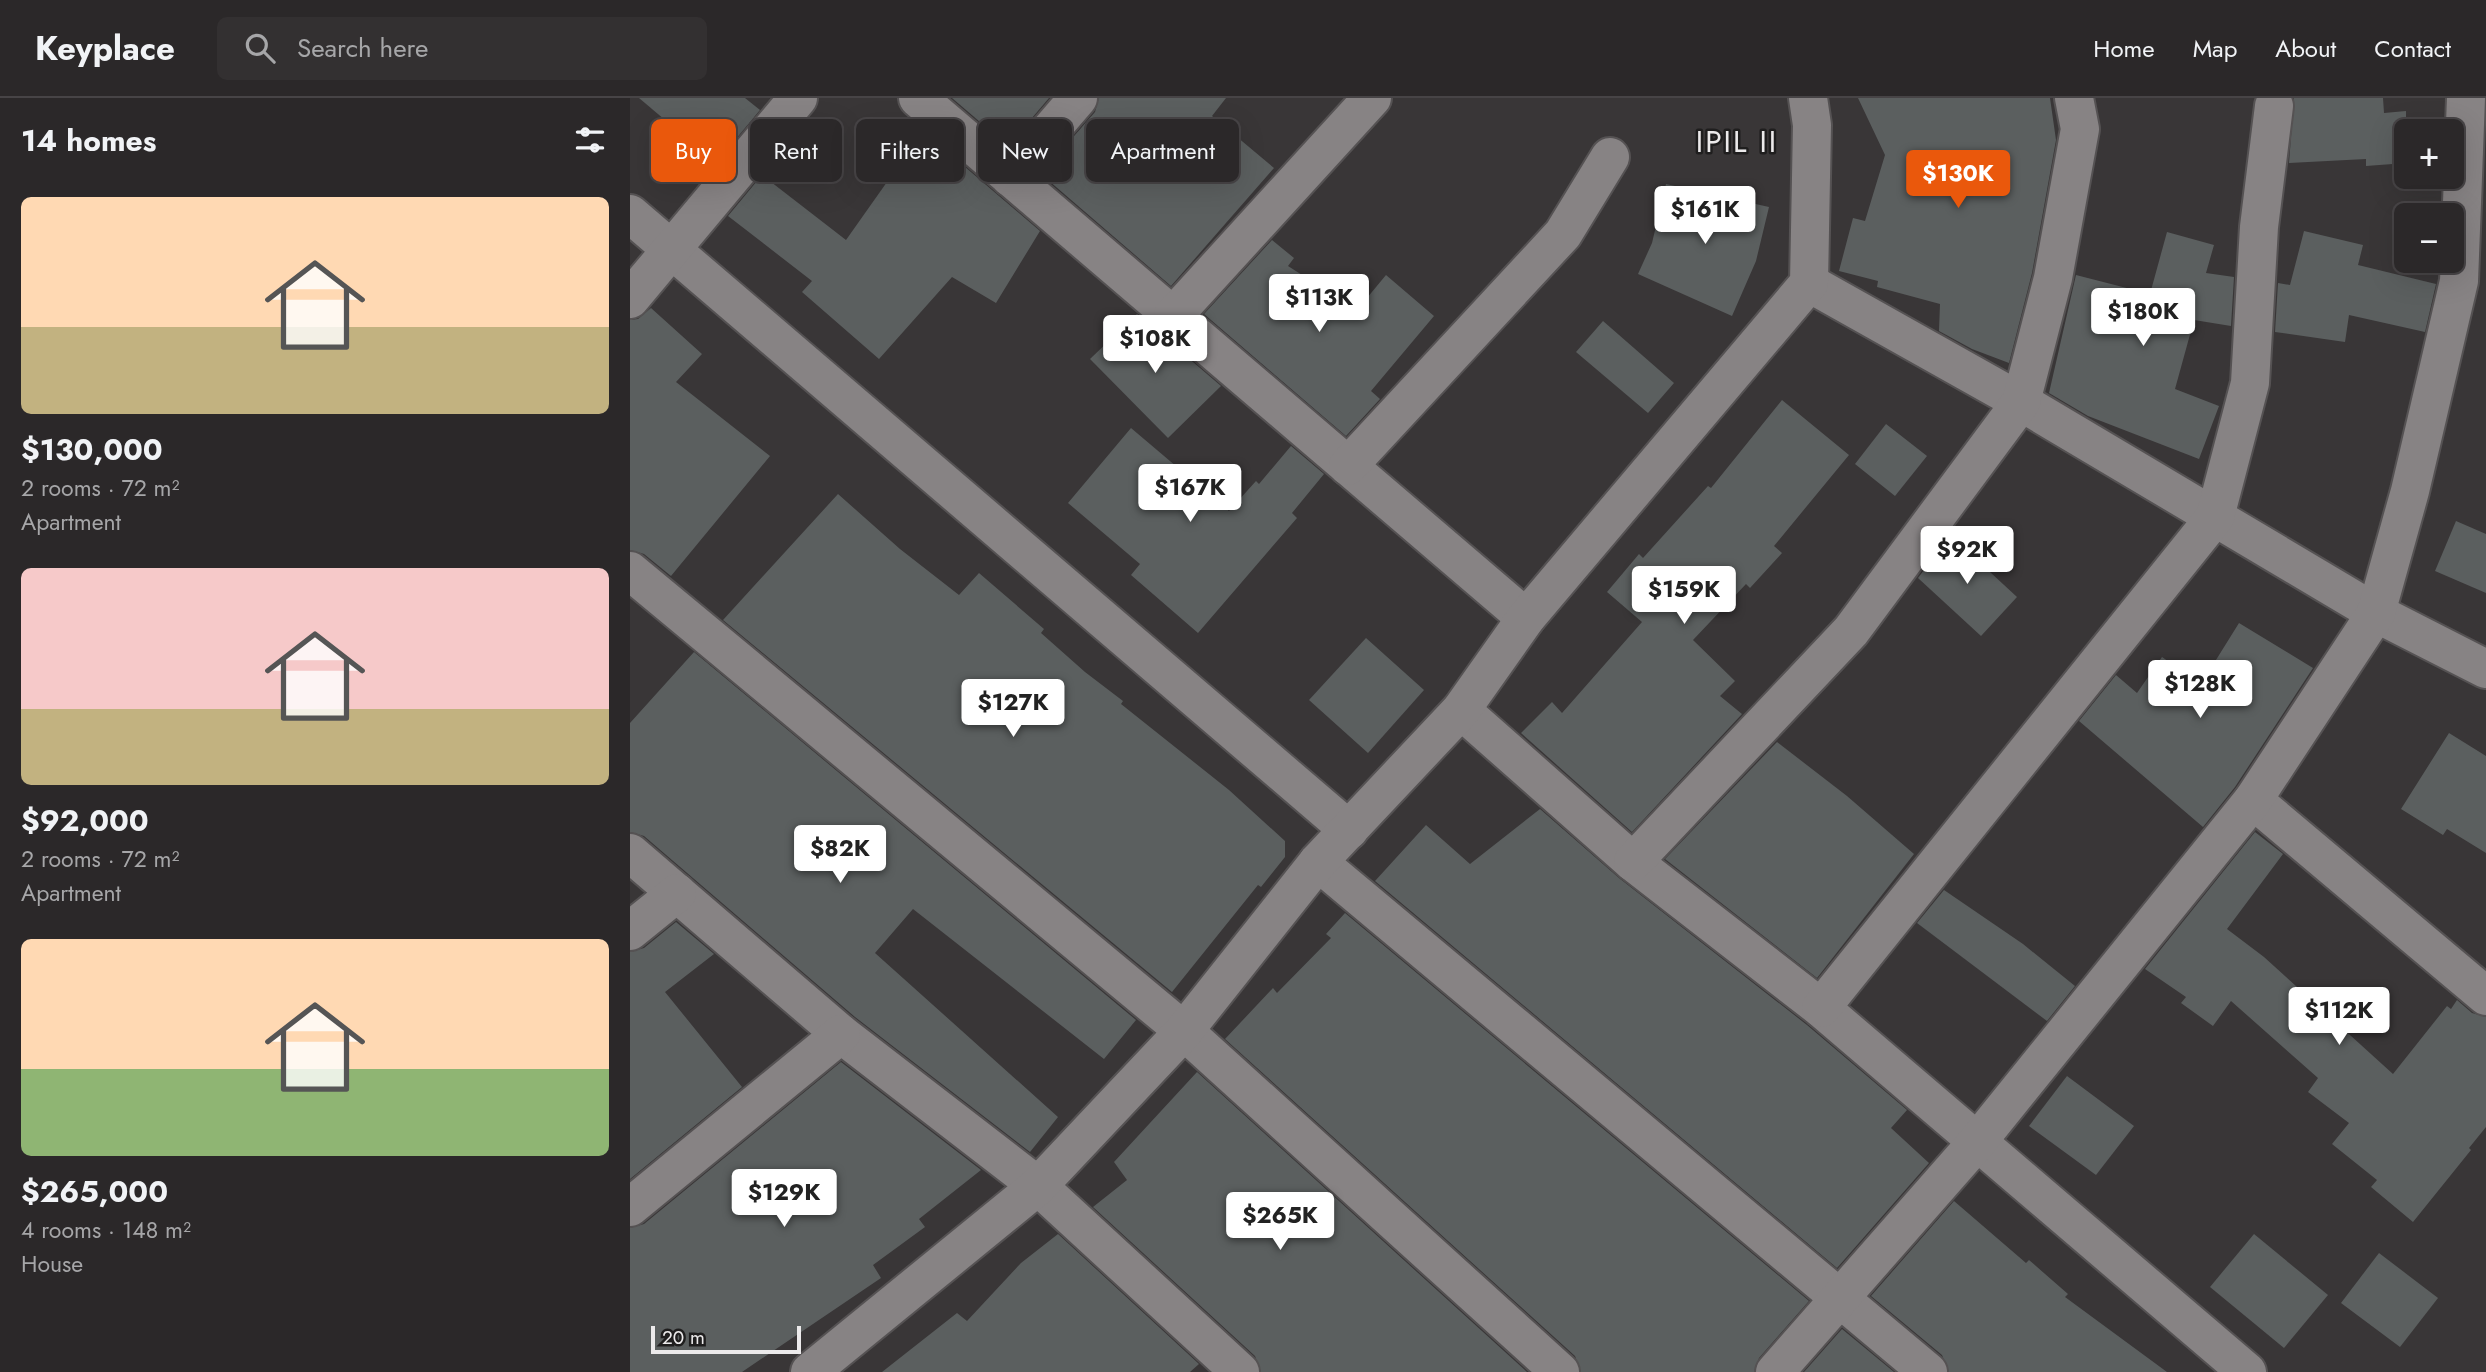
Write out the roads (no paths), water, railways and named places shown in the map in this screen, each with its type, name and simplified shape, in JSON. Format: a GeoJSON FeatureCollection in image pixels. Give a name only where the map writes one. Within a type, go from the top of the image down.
{"type":"FeatureCollection","features":[{"type":"Feature","properties":{"kind":"street"},"geometry":{"type":"LineString","coordinates":[[630,299],[798,98]]}},
{"type":"Feature","properties":{"kind":"street"},"geometry":{"type":"LineString","coordinates":[[918,98],[978,150]]}},
{"type":"Feature","properties":{"kind":"street"},"geometry":{"type":"LineString","coordinates":[[1060,119],[1078,98]]}},
{"type":"Feature","properties":{"kind":"street"},"geometry":{"type":"LineString","coordinates":[[1173,316],[1372,98]]}},
{"type":"Feature","properties":{"kind":"street"},"geometry":{"type":"LineString","coordinates":[[810,1372],[1038,1186],[1184,1031],[1318,862],[1461,710],[1526,618],[1809,283],[1812,125],[1808,98]]}},
{"type":"Feature","properties":{"kind":"street"},"geometry":{"type":"LineString","coordinates":[[1633,862],[1852,631],[2021,402],[2053,278],[2080,129],[2074,98]]}},
{"type":"Feature","properties":{"kind":"street"},"geometry":{"type":"LineString","coordinates":[[1775,1372],[1977,1142],[2253,800],[2376,613],[2410,491],[2459,281],[2466,98]]}},
{"type":"Feature","properties":{"kind":"street"},"geometry":{"type":"LineString","coordinates":[[1821,1008],[2215,517],[2250,383],[2259,226],[2274,106]]}},
{"type":"Feature","properties":{"kind":"street"},"geometry":{"type":"LineString","coordinates":[[1348,466],[1563,234],[1610,156]]}},
{"type":"Feature","properties":{"kind":"street"},"geometry":{"type":"LineString","coordinates":[[1016,182],[1526,618]]}},
{"type":"Feature","properties":{"kind":"street"},"geometry":{"type":"LineString","coordinates":[[630,214],[1349,830]]}},
{"type":"Feature","properties":{"kind":"street"},"geometry":{"type":"LineString","coordinates":[[1809,283],[2021,402],[2376,613],[2486,668]]}},
{"type":"Feature","properties":{"kind":"street"},"geometry":{"type":"LineString","coordinates":[[630,571],[1184,1031],[1560,1372]]}},
{"type":"Feature","properties":{"kind":"street"},"geometry":{"type":"LineString","coordinates":[[1461,710],[1633,862],[1821,1008],[2247,1372]]}},
{"type":"Feature","properties":{"kind":"street"},"geometry":{"type":"LineString","coordinates":[[2253,800],[2486,996]]}},
{"type":"Feature","properties":{"kind":"street"},"geometry":{"type":"LineString","coordinates":[[630,853],[841,1034],[1038,1186],[1230,1369]]}},
{"type":"Feature","properties":{"kind":"street"},"geometry":{"type":"LineString","coordinates":[[1318,862],[1928,1372]]}},
{"type":"Feature","properties":{"kind":"street"},"geometry":{"type":"LineString","coordinates":[[630,931],[677,893]]}},
{"type":"Feature","properties":{"kind":"street"},"geometry":{"type":"LineString","coordinates":[[630,1208],[841,1034]]}},
{"type":"Feature","properties":{"kind":"district","name":"IPIL II"},"geometry":{"type":"Point","coordinates":[1737,142]}}]}
